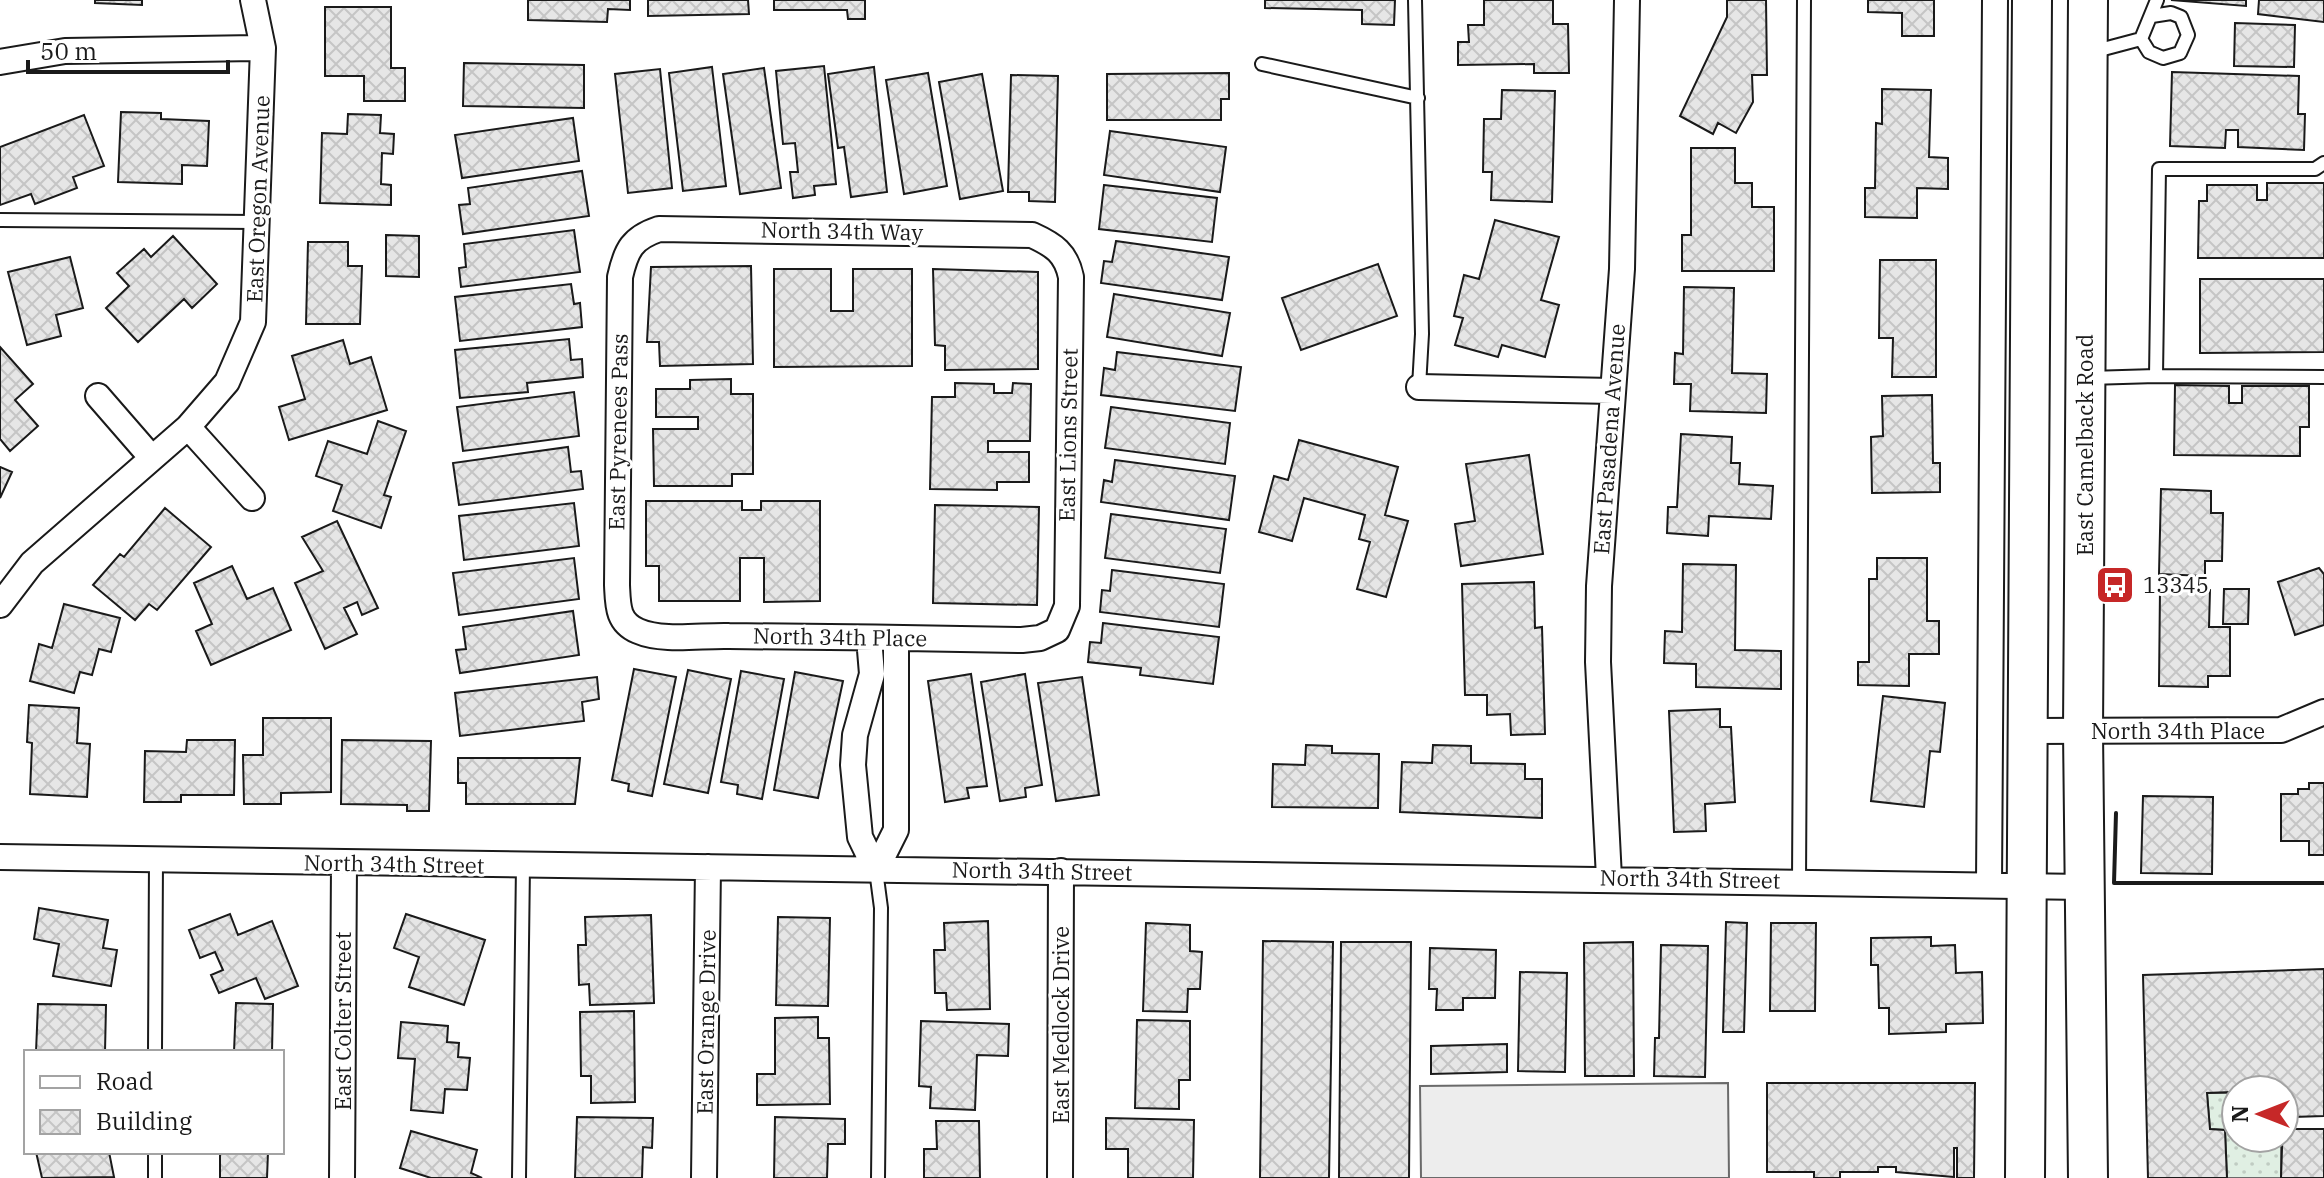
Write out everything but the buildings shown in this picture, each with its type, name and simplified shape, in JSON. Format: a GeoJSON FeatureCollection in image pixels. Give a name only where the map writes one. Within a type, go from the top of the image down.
{"type":"FeatureCollection","features":[{"type":"Feature","properties":{"kind":"main road"},"geometry":{"type":"LineString","coordinates":[[2025,1178],[2028,731],[2013,55],[2032,0]]}},
{"type":"Feature","properties":{"kind":"main road","name":"East Camelback Road"},"geometry":{"type":"LineString","coordinates":[[2088,0],[2083,731],[2088,1178]]}},
{"type":"Feature","properties":{"kind":"main road"},"geometry":{"type":"LineString","coordinates":[[2013,55],[2087,54]]}},
{"type":"Feature","properties":{"kind":"street","name":"East Oregon Avenue"},"geometry":{"type":"LineString","coordinates":[[0,605],[32,563],[188,427],[227,382],[253,322],[263,48],[253,0]]}},
{"type":"Feature","properties":{"kind":"street","name":"East Pasadena Avenue"},"geometry":{"type":"LineString","coordinates":[[1609,878],[1598,662],[1602,527],[1622,269],[1627,0]]}},
{"type":"Feature","properties":{"kind":"street"},"geometry":{"type":"LineString","coordinates":[[1989,885],[2013,55],[1995,0]]}},
{"type":"Feature","properties":{"kind":"street"},"geometry":{"type":"LineString","coordinates":[[0,62],[65,51],[263,48]]}},
{"type":"Feature","properties":{"kind":"street","name":"North 34th Way"},"geometry":{"type":"LineString","coordinates":[[632,242],[659,229],[1032,235],[1053,244]]}},
{"type":"Feature","properties":{"kind":"street","name":"East Pyrenees Pass"},"geometry":{"type":"LineString","coordinates":[[624,623],[618,609],[617,585],[620,277],[625,254],[632,242]]}},
{"type":"Feature","properties":{"kind":"street","name":"East Lions Street"},"geometry":{"type":"LineString","coordinates":[[1053,244],[1067,259],[1071,277],[1067,606],[1057,630]]}},
{"type":"Feature","properties":{"kind":"street"},"geometry":{"type":"LineString","coordinates":[[1419,387],[1613,391]]}},
{"type":"Feature","properties":{"kind":"street"},"geometry":{"type":"LineString","coordinates":[[98,396],[151,457]]}},
{"type":"Feature","properties":{"kind":"street"},"geometry":{"type":"LineString","coordinates":[[188,427],[252,498]]}},
{"type":"Feature","properties":{"kind":"street","name":"North 34th Place"},"geometry":{"type":"LineString","coordinates":[[624,623],[640,632],[656,635],[1022,640],[1040,638],[1057,630]]}},
{"type":"Feature","properties":{"kind":"street"},"geometry":{"type":"LineString","coordinates":[[869,638],[872,674],[855,735],[853,765],[860,837],[876,870]]}},
{"type":"Feature","properties":{"kind":"street"},"geometry":{"type":"LineString","coordinates":[[876,870],[896,830],[896,638]]}},
{"type":"Feature","properties":{"kind":"street","name":"North 34th Place"},"geometry":{"type":"LineString","coordinates":[[2028,731],[2281,730],[2324,712]]}},
{"type":"Feature","properties":{"kind":"street"},"geometry":{"type":"LineString","coordinates":[[853,765],[897,765]]}},
{"type":"Feature","properties":{"kind":"street","name":"North 34th Street"},"geometry":{"type":"LineString","coordinates":[[0,857],[2085,887]]}},
{"type":"Feature","properties":{"kind":"street","name":"East Colter Street"},"geometry":{"type":"LineString","coordinates":[[342,1178],[344,864]]}},
{"type":"Feature","properties":{"kind":"street","name":"East Orange Drive"},"geometry":{"type":"LineString","coordinates":[[704,1178],[708,867]]}},
{"type":"Feature","properties":{"kind":"street","name":"East Medlock Drive"},"geometry":{"type":"LineString","coordinates":[[1060,1178],[1061,871]]}},
{"type":"Feature","properties":{"kind":"lane"},"geometry":{"type":"LineString","coordinates":[[1415,0],[1419,387]]}},
{"type":"Feature","properties":{"kind":"lane"},"geometry":{"type":"LineString","coordinates":[[1799,882],[1804,0]]}},
{"type":"Feature","properties":{"kind":"lane"},"geometry":{"type":"LineString","coordinates":[[2087,54],[2141,39],[2157,0]]}},
{"type":"Feature","properties":{"kind":"lane"},"geometry":{"type":"LineString","coordinates":[[2141,39],[2149,52],[2163,58],[2180,53],[2188,35],[2181,17],[2171,13],[2152,16]]}},
{"type":"Feature","properties":{"kind":"lane"},"geometry":{"type":"LineString","coordinates":[[1262,64],[1418,98]]}},
{"type":"Feature","properties":{"kind":"lane"},"geometry":{"type":"LineString","coordinates":[[2156,376],[2159,169],[2315,169],[2324,163]]}},
{"type":"Feature","properties":{"kind":"lane"},"geometry":{"type":"LineString","coordinates":[[0,220],[259,222]]}},
{"type":"Feature","properties":{"kind":"lane"},"geometry":{"type":"LineString","coordinates":[[2085,378],[2324,377]]}},
{"type":"Feature","properties":{"kind":"lane"},"geometry":{"type":"LineString","coordinates":[[155,1050],[156,860]]}},
{"type":"Feature","properties":{"kind":"lane"},"geometry":{"type":"LineString","coordinates":[[519,1178],[523,865]]}},
{"type":"Feature","properties":{"kind":"lane"},"geometry":{"type":"LineString","coordinates":[[876,870],[881,908],[878,1178]]}},
{"type":"Feature","properties":{"kind":"lane"},"geometry":{"type":"LineString","coordinates":[[155,1154],[155,1178]]}},
{"type":"Feature","properties":{"kind":"green space"},"geometry":{"type":"Polygon","coordinates":[[[2207,1093],[2220,1093],[2220,1130],[2210,1129],[2207,1093]]]}},
{"type":"Feature","properties":{"kind":"green space"},"geometry":{"type":"Polygon","coordinates":[[[2226,1154],[2281,1154],[2281,1178],[2227,1178],[2226,1154]]]}},
{"type":"Feature","properties":{"kind":"shaded area"},"geometry":{"type":"Polygon","coordinates":[[[1728,1083],[1729,1178],[1421,1178],[1420,1086],[1728,1083]]]}},
{"type":"Feature","properties":{"kind":"wall"},"geometry":{"type":"LineString","coordinates":[[2116,813],[2114,883],[2324,883]]}},
{"type":"Feature","properties":{"kind":"place","name":"13345"},"geometry":{"type":"Point","coordinates":[2115,585]}}]}
